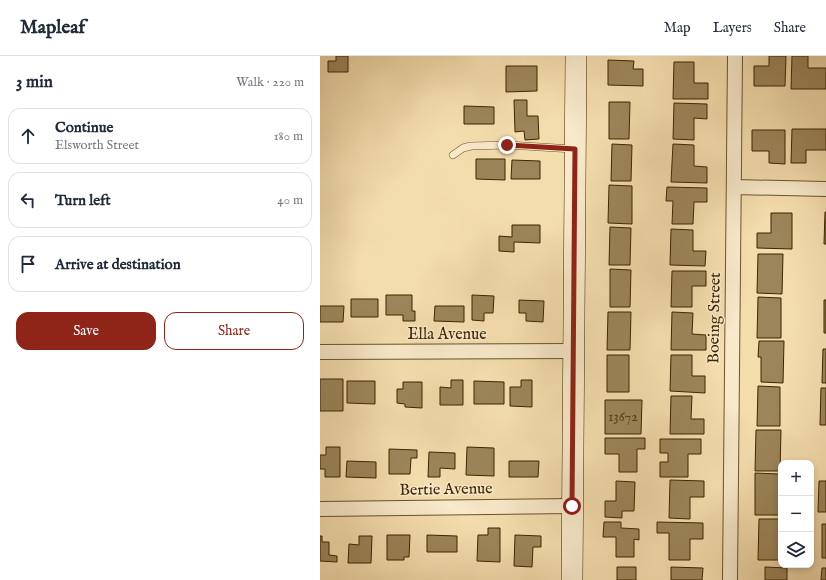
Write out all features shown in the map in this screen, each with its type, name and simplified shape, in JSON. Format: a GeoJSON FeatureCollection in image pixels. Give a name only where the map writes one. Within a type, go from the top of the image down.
{"type":"FeatureCollection","features":[{"type":"Feature","properties":{"kind":"street"},"geometry":{"type":"LineString","coordinates":[[572,580],[576,56]]}},
{"type":"Feature","properties":{"kind":"street","name":"Boeing Street"},"geometry":{"type":"LineString","coordinates":[[730,580],[735,56]]}},
{"type":"Feature","properties":{"kind":"street"},"geometry":{"type":"LineString","coordinates":[[734,187],[826,189]]}},
{"type":"Feature","properties":{"kind":"street","name":"Ella Avenue"},"geometry":{"type":"LineString","coordinates":[[320,352],[574,351]]}},
{"type":"Feature","properties":{"kind":"street","name":"Bertie Avenue"},"geometry":{"type":"LineString","coordinates":[[320,509],[572,506]]}},
{"type":"Feature","properties":{"kind":"lane"},"geometry":{"type":"LineString","coordinates":[[454,154],[463,148],[481,145],[575,149]]}},
{"type":"Feature","properties":{"kind":"building"},"geometry":{"type":"Polygon","coordinates":[[[336,56],[348,56],[348,72],[328,72],[328,61],[336,61],[336,56]]]}},
{"type":"Feature","properties":{"kind":"building"},"geometry":{"type":"Polygon","coordinates":[[[769,56],[786,56],[785,86],[754,86],[754,66],[769,66],[769,56]]]}},
{"type":"Feature","properties":{"kind":"building"},"geometry":{"type":"Polygon","coordinates":[[[792,56],[808,56],[808,68],[826,68],[826,89],[791,89],[792,56]]]}},
{"type":"Feature","properties":{"kind":"building"},"geometry":{"type":"Polygon","coordinates":[[[608,60],[634,61],[633,69],[643,69],[643,86],[608,85],[608,60]]]}},
{"type":"Feature","properties":{"kind":"building"},"geometry":{"type":"Polygon","coordinates":[[[674,62],[694,62],[694,83],[708,83],[708,99],[673,99],[674,62]]]}},
{"type":"Feature","properties":{"kind":"building"},"geometry":{"type":"Polygon","coordinates":[[[506,66],[537,66],[537,91],[506,92],[506,66]]]}},
{"type":"Feature","properties":{"kind":"building"},"geometry":{"type":"Polygon","coordinates":[[[514,100],[527,100],[527,116],[538,116],[539,139],[525,140],[524,131],[515,132],[514,100]]]}},
{"type":"Feature","properties":{"kind":"building"},"geometry":{"type":"Polygon","coordinates":[[[609,102],[630,102],[629,139],[609,139],[609,102]]]}},
{"type":"Feature","properties":{"kind":"building"},"geometry":{"type":"Polygon","coordinates":[[[674,103],[707,104],[707,119],[694,118],[694,140],[673,139],[674,103]]]}},
{"type":"Feature","properties":{"kind":"building"},"geometry":{"type":"Polygon","coordinates":[[[464,106],[494,107],[494,124],[464,124],[464,106]]]}},
{"type":"Feature","properties":{"kind":"building"},"geometry":{"type":"Polygon","coordinates":[[[792,129],[826,129],[826,150],[806,150],[806,163],[791,163],[792,129]]]}},
{"type":"Feature","properties":{"kind":"building"},"geometry":{"type":"Polygon","coordinates":[[[752,130],[785,130],[785,164],[769,163],[769,151],[752,151],[752,130]]]}},
{"type":"Feature","properties":{"kind":"building"},"geometry":{"type":"Polygon","coordinates":[[[612,144],[632,145],[631,181],[611,181],[612,144]]]}},
{"type":"Feature","properties":{"kind":"building"},"geometry":{"type":"Polygon","coordinates":[[[673,144],[694,145],[694,166],[707,167],[707,183],[671,182],[673,144]]]}},
{"type":"Feature","properties":{"kind":"building"},"geometry":{"type":"Polygon","coordinates":[[[476,159],[505,159],[505,180],[476,179],[476,159]]]}},
{"type":"Feature","properties":{"kind":"building"},"geometry":{"type":"Polygon","coordinates":[[[512,160],[540,161],[540,179],[511,179],[512,160]]]}},
{"type":"Feature","properties":{"kind":"building"},"geometry":{"type":"Polygon","coordinates":[[[609,185],[632,186],[632,224],[608,223],[609,185]]]}},
{"type":"Feature","properties":{"kind":"building"},"geometry":{"type":"Polygon","coordinates":[[[667,187],[707,188],[707,202],[694,202],[693,224],[672,224],[673,201],[666,201],[667,187]]]}},
{"type":"Feature","properties":{"kind":"building"},"geometry":{"type":"Polygon","coordinates":[[[825,212],[826,244],[824,244],[825,212]]]}},
{"type":"Feature","properties":{"kind":"building"},"geometry":{"type":"Polygon","coordinates":[[[771,213],[792,213],[792,249],[757,248],[757,233],[771,233],[771,213]]]}},
{"type":"Feature","properties":{"kind":"building"},"geometry":{"type":"Polygon","coordinates":[[[512,225],[540,225],[540,243],[514,242],[514,252],[499,251],[499,236],[512,237],[512,225]]]}},
{"type":"Feature","properties":{"kind":"building"},"geometry":{"type":"Polygon","coordinates":[[[610,227],[631,228],[630,265],[609,265],[610,227]]]}},
{"type":"Feature","properties":{"kind":"building"},"geometry":{"type":"Polygon","coordinates":[[[671,229],[693,230],[693,251],[706,251],[705,266],[670,265],[671,229]]]}},
{"type":"Feature","properties":{"kind":"building"},"geometry":{"type":"Polygon","coordinates":[[[758,254],[783,254],[782,294],[757,293],[758,254]]]}},
{"type":"Feature","properties":{"kind":"building"},"geometry":{"type":"Polygon","coordinates":[[[610,269],[631,270],[630,307],[610,307],[610,269]]]}},
{"type":"Feature","properties":{"kind":"building"},"geometry":{"type":"Polygon","coordinates":[[[672,271],[706,271],[706,286],[692,286],[692,307],[671,307],[672,271]]]}},
{"type":"Feature","properties":{"kind":"building"},"geometry":{"type":"Polygon","coordinates":[[[386,295],[412,295],[412,311],[415,311],[415,321],[403,321],[403,315],[386,315],[386,295]]]}},
{"type":"Feature","properties":{"kind":"building"},"geometry":{"type":"Polygon","coordinates":[[[472,295],[494,296],[493,313],[484,313],[484,321],[472,320],[472,295]]]}},
{"type":"Feature","properties":{"kind":"building"},"geometry":{"type":"Polygon","coordinates":[[[758,297],[781,298],[781,338],[757,338],[758,297]]]}},
{"type":"Feature","properties":{"kind":"building"},"geometry":{"type":"Polygon","coordinates":[[[351,299],[378,299],[378,317],[351,317],[351,299]]]}},
{"type":"Feature","properties":{"kind":"building"},"geometry":{"type":"Polygon","coordinates":[[[519,300],[544,301],[543,322],[526,321],[526,313],[519,313],[519,300]]]}},
{"type":"Feature","properties":{"kind":"building"},"geometry":{"type":"Polygon","coordinates":[[[824,300],[826,300],[826,333],[824,333],[824,300]]]}},
{"type":"Feature","properties":{"kind":"building"},"geometry":{"type":"Polygon","coordinates":[[[320,306],[344,306],[343,322],[320,322],[320,306]]]}},
{"type":"Feature","properties":{"kind":"building"},"geometry":{"type":"Polygon","coordinates":[[[435,306],[464,306],[464,322],[434,321],[435,306]]]}},
{"type":"Feature","properties":{"kind":"building"},"geometry":{"type":"Polygon","coordinates":[[[608,312],[631,312],[630,350],[607,350],[608,312]]]}},
{"type":"Feature","properties":{"kind":"building"},"geometry":{"type":"Polygon","coordinates":[[[672,312],[693,313],[692,334],[706,335],[706,350],[671,350],[672,312]]]}},
{"type":"Feature","properties":{"kind":"building"},"geometry":{"type":"Polygon","coordinates":[[[759,341],[784,341],[783,383],[761,382],[761,357],[758,357],[759,341]]]}},
{"type":"Feature","properties":{"kind":"building"},"geometry":{"type":"Polygon","coordinates":[[[823,349],[826,349],[826,383],[822,383],[823,349]]]}},
{"type":"Feature","properties":{"kind":"building"},"geometry":{"type":"Polygon","coordinates":[[[607,355],[629,355],[629,392],[607,392],[607,355]]]}},
{"type":"Feature","properties":{"kind":"building"},"geometry":{"type":"Polygon","coordinates":[[[671,355],[692,355],[692,376],[705,376],[705,393],[670,391],[671,355]]]}},
{"type":"Feature","properties":{"kind":"building"},"geometry":{"type":"Polygon","coordinates":[[[320,379],[343,379],[343,411],[320,411],[320,379]]]}},
{"type":"Feature","properties":{"kind":"building"},"geometry":{"type":"Polygon","coordinates":[[[451,380],[463,380],[463,405],[440,405],[440,387],[451,388],[451,380]]]}},
{"type":"Feature","properties":{"kind":"building"},"geometry":{"type":"Polygon","coordinates":[[[521,380],[532,380],[532,407],[510,406],[510,387],[521,387],[521,380]]]}},
{"type":"Feature","properties":{"kind":"building"},"geometry":{"type":"Polygon","coordinates":[[[347,381],[375,381],[375,404],[347,403],[347,381]]]}},
{"type":"Feature","properties":{"kind":"building"},"geometry":{"type":"Polygon","coordinates":[[[474,381],[504,382],[504,404],[474,404],[474,381]]]}},
{"type":"Feature","properties":{"kind":"building"},"geometry":{"type":"Polygon","coordinates":[[[403,382],[422,382],[422,408],[405,407],[405,404],[397,403],[397,389],[403,389],[403,382]]]}},
{"type":"Feature","properties":{"kind":"building"},"geometry":{"type":"Polygon","coordinates":[[[758,386],[780,387],[780,426],[757,426],[758,386]]]}},
{"type":"Feature","properties":{"kind":"building"},"geometry":{"type":"Polygon","coordinates":[[[821,388],[826,388],[826,425],[820,425],[821,388]]]}},
{"type":"Feature","properties":{"kind":"building"},"geometry":{"type":"Polygon","coordinates":[[[671,396],[692,396],[691,419],[704,419],[704,434],[670,434],[671,396]]]}},
{"type":"Feature","properties":{"kind":"building"},"geometry":{"type":"Polygon","coordinates":[[[605,400],[642,400],[641,434],[605,434],[605,400]]]}},
{"type":"Feature","properties":{"kind":"building"},"geometry":{"type":"Polygon","coordinates":[[[756,430],[781,430],[780,460],[778,460],[778,471],[755,471],[756,430]]]}},
{"type":"Feature","properties":{"kind":"building"},"geometry":{"type":"Polygon","coordinates":[[[605,438],[645,438],[645,449],[637,449],[637,472],[619,472],[619,454],[605,454],[605,438]]]}},
{"type":"Feature","properties":{"kind":"building"},"geometry":{"type":"Polygon","coordinates":[[[660,439],[701,439],[701,454],[688,454],[688,477],[660,477],[660,462],[668,462],[668,453],[660,453],[660,439]]]}},
{"type":"Feature","properties":{"kind":"building"},"geometry":{"type":"Polygon","coordinates":[[[326,447],[340,447],[340,477],[325,477],[325,469],[320,469],[320,455],[326,455],[326,447]]]}},
{"type":"Feature","properties":{"kind":"building"},"geometry":{"type":"Polygon","coordinates":[[[467,447],[494,448],[494,476],[466,475],[467,447]]]}},
{"type":"Feature","properties":{"kind":"building"},"geometry":{"type":"Polygon","coordinates":[[[389,449],[417,450],[417,458],[411,458],[410,474],[389,474],[389,449]]]}},
{"type":"Feature","properties":{"kind":"building"},"geometry":{"type":"Polygon","coordinates":[[[429,452],[455,453],[455,469],[440,468],[440,477],[428,477],[429,452]]]}},
{"type":"Feature","properties":{"kind":"building"},"geometry":{"type":"Polygon","coordinates":[[[347,461],[376,462],[376,478],[346,477],[347,461]]]}},
{"type":"Feature","properties":{"kind":"building"},"geometry":{"type":"Polygon","coordinates":[[[509,461],[539,461],[538,477],[509,477],[509,461]]]}},
{"type":"Feature","properties":{"kind":"building"},"geometry":{"type":"Polygon","coordinates":[[[755,473],[778,474],[778,515],[755,515],[755,473]]]}},
{"type":"Feature","properties":{"kind":"building"},"geometry":{"type":"Polygon","coordinates":[[[670,480],[704,481],[704,497],[690,497],[690,519],[669,518],[670,480]]]}},
{"type":"Feature","properties":{"kind":"building"},"geometry":{"type":"Polygon","coordinates":[[[616,481],[635,482],[634,511],[622,511],[622,518],[605,517],[605,501],[616,501],[616,481]]]}},
{"type":"Feature","properties":{"kind":"building"},"geometry":{"type":"Polygon","coordinates":[[[819,481],[826,481],[826,512],[818,512],[819,481]]]}},
{"type":"Feature","properties":{"kind":"building"},"geometry":{"type":"Polygon","coordinates":[[[759,519],[778,519],[778,560],[758,560],[759,519]]]}},
{"type":"Feature","properties":{"kind":"building"},"geometry":{"type":"Polygon","coordinates":[[[604,522],[621,522],[621,528],[639,529],[639,540],[634,539],[634,557],[616,557],[616,537],[603,537],[604,522]]]}},
{"type":"Feature","properties":{"kind":"building"},"geometry":{"type":"Polygon","coordinates":[[[657,522],[703,523],[703,539],[690,539],[690,560],[669,560],[669,533],[657,533],[657,522]]]}},
{"type":"Feature","properties":{"kind":"building"},"geometry":{"type":"Polygon","coordinates":[[[822,524],[826,524],[826,558],[822,558],[822,524]]]}},
{"type":"Feature","properties":{"kind":"building"},"geometry":{"type":"Polygon","coordinates":[[[488,528],[500,528],[500,562],[477,561],[478,535],[488,535],[488,528]]]}},
{"type":"Feature","properties":{"kind":"building"},"geometry":{"type":"Polygon","coordinates":[[[387,535],[410,535],[409,557],[404,557],[404,560],[387,560],[387,535]]]}},
{"type":"Feature","properties":{"kind":"building"},"geometry":{"type":"Polygon","coordinates":[[[427,535],[457,536],[457,552],[427,552],[427,535]]]}},
{"type":"Feature","properties":{"kind":"building"},"geometry":{"type":"Polygon","coordinates":[[[515,535],[541,536],[541,547],[533,547],[532,567],[514,566],[515,535]]]}},
{"type":"Feature","properties":{"kind":"building"},"geometry":{"type":"Polygon","coordinates":[[[320,536],[322,536],[322,542],[329,542],[329,555],[337,556],[337,562],[320,561],[320,536]]]}},
{"type":"Feature","properties":{"kind":"building"},"geometry":{"type":"Polygon","coordinates":[[[359,536],[372,536],[371,563],[348,563],[349,544],[359,545],[359,536]]]}},
{"type":"Feature","properties":{"kind":"building"},"geometry":{"type":"Polygon","coordinates":[[[617,567],[636,567],[636,580],[617,580],[617,567]]]}},
{"type":"Feature","properties":{"kind":"building"},"geometry":{"type":"Polygon","coordinates":[[[671,567],[703,568],[702,580],[671,580],[671,567]]]}},
{"type":"Feature","properties":{"kind":"building"},"geometry":{"type":"Polygon","coordinates":[[[765,567],[787,568],[787,580],[765,580],[765,567]]]}},
{"type":"Feature","properties":{"kind":"building"},"geometry":{"type":"Polygon","coordinates":[[[822,568],[826,568],[826,580],[821,580],[822,568]]]}},
{"type":"Feature","properties":{"kind":"route"},"geometry":{"type":"LineString","coordinates":[[507,145],[575,149],[572,506]]}}]}
